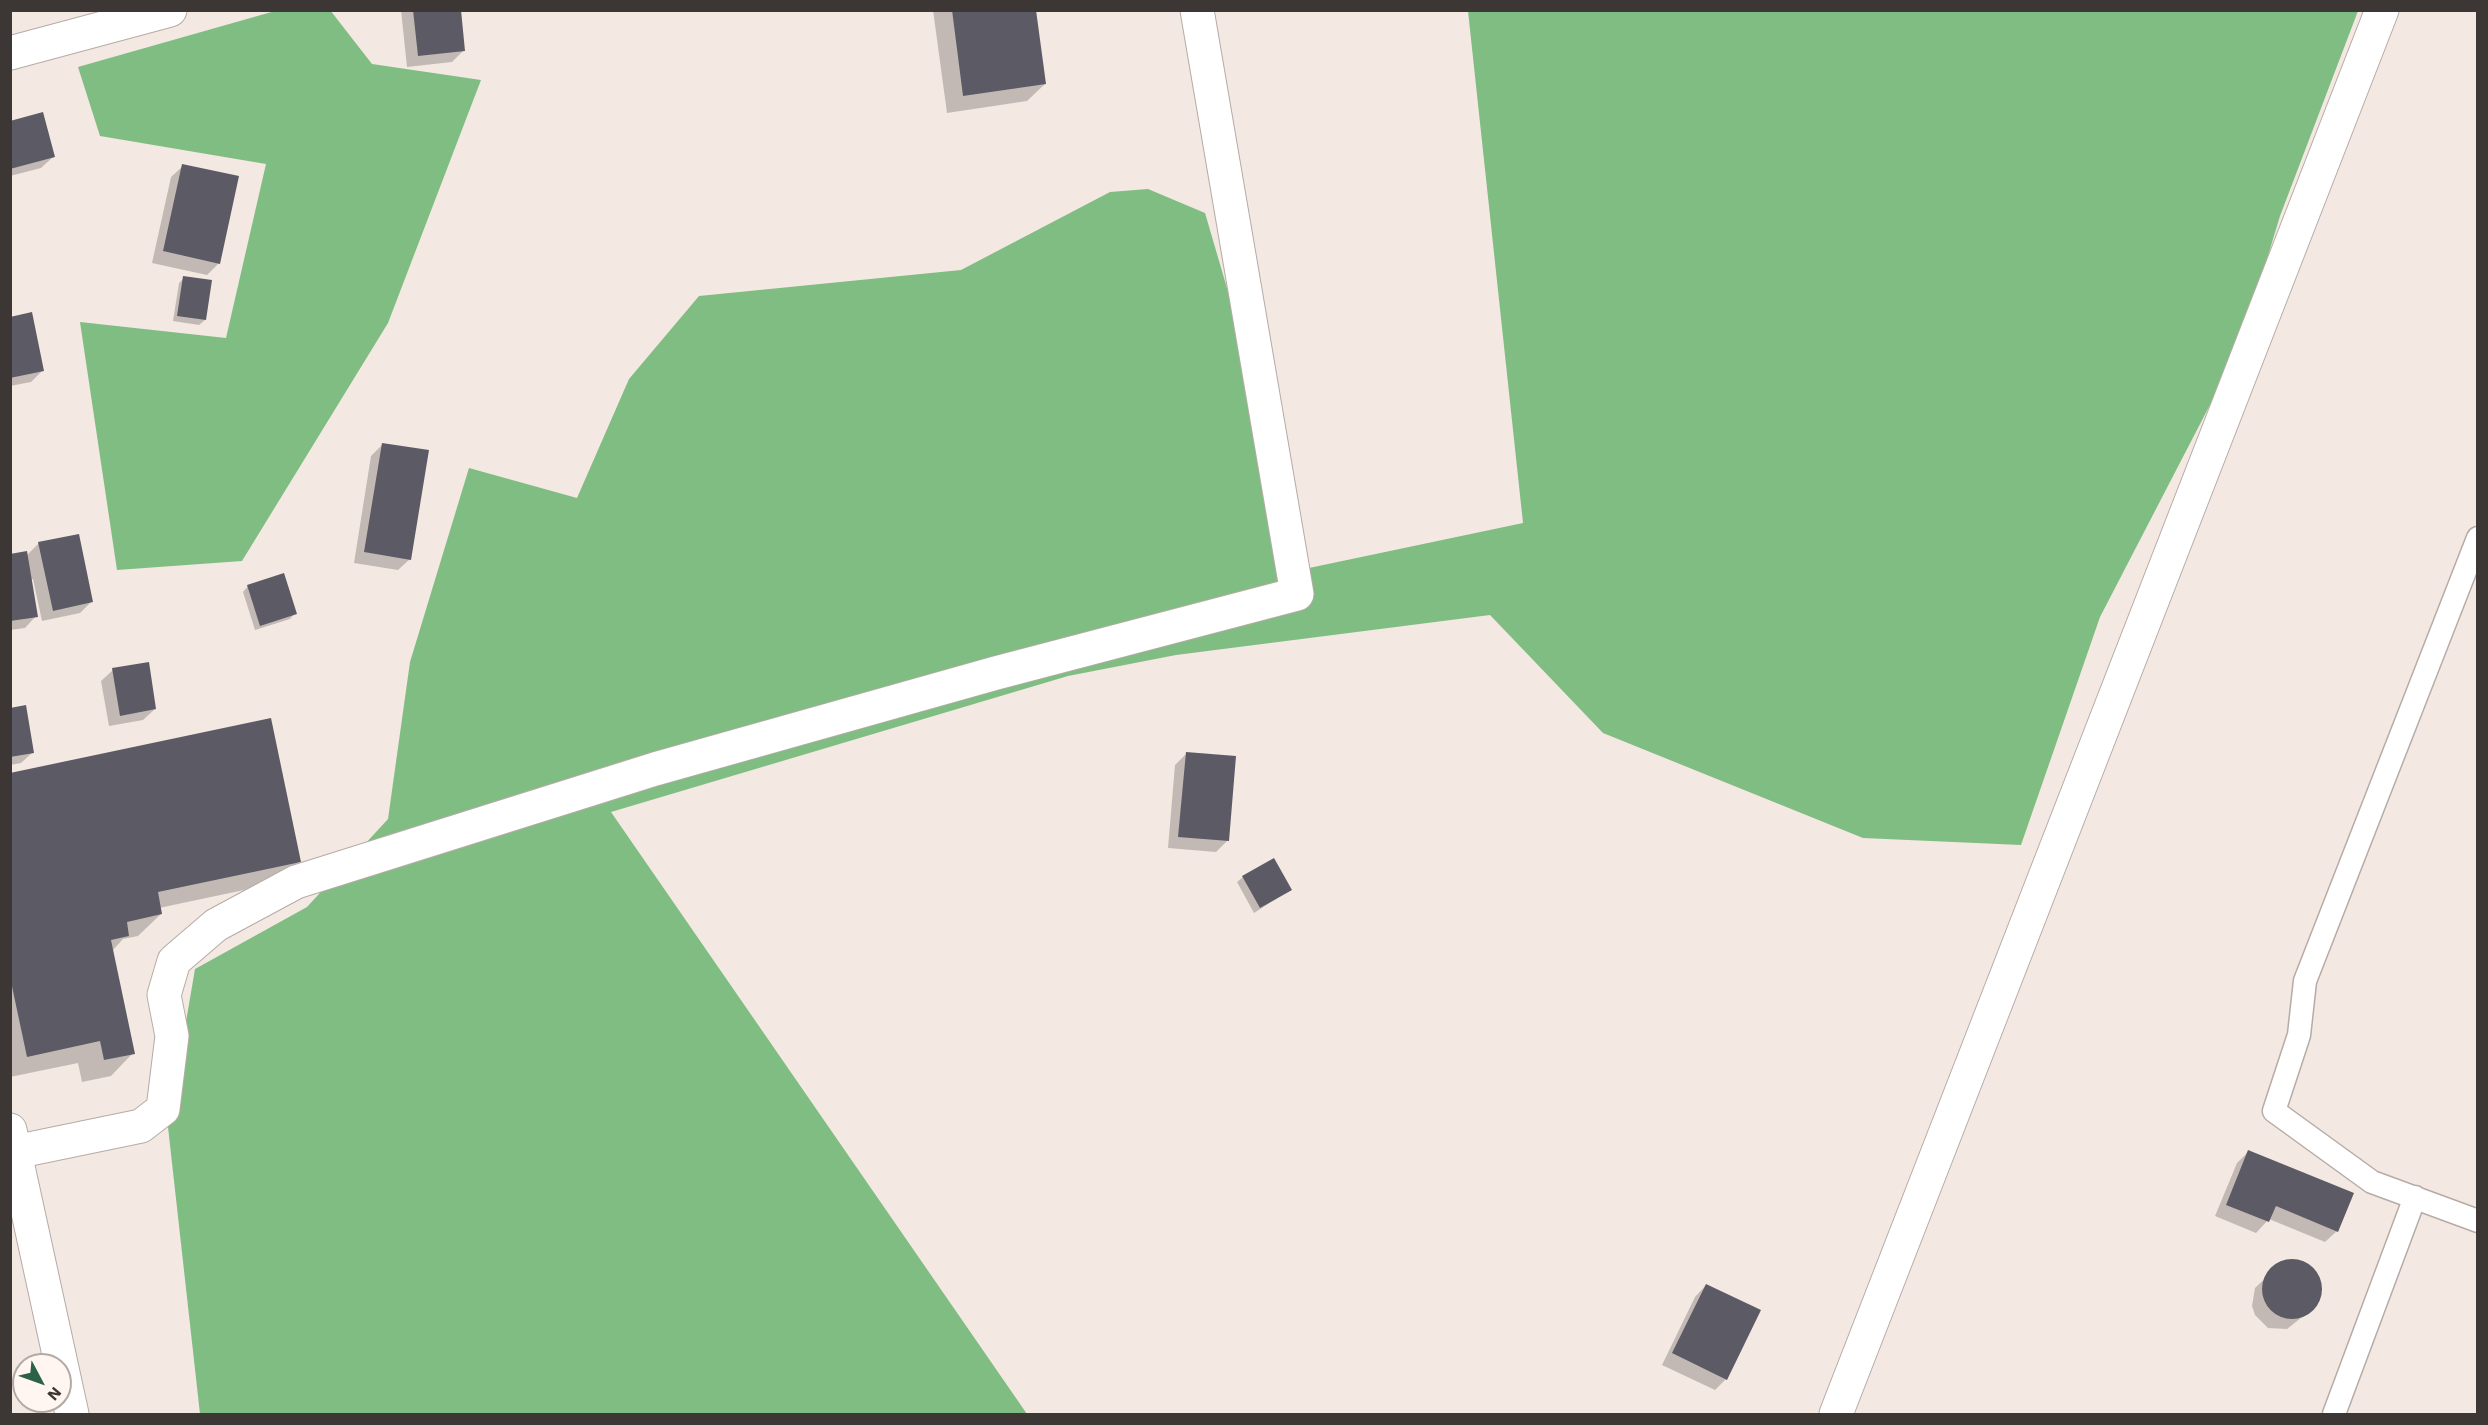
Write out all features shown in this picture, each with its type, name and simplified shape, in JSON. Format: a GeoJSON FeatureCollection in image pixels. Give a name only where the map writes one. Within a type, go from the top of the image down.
{"type":"FeatureCollection","features":[{"type":"Feature","properties":{"kind":"street"},"geometry":{"type":"LineString","coordinates":[[10,53],[170,10]]}},
{"type":"Feature","properties":{"kind":"street"},"geometry":{"type":"LineString","coordinates":[[72,1414],[13,1141],[141,1126],[163,1109],[172,1036],[164,995],[174,961],[216,925],[296,882],[655,769],[996,673],[1298,594],[1197,10]]}},
{"type":"Feature","properties":{"kind":"street"},"geometry":{"type":"LineString","coordinates":[[1836,1414],[2382,10]]}},
{"type":"Feature","properties":{"kind":"lane"},"geometry":{"type":"LineString","coordinates":[[2478,538],[2305,981],[2300,1035],[2274,1111],[2372,1182],[2478,1221]]}},
{"type":"Feature","properties":{"kind":"lane"},"geometry":{"type":"LineString","coordinates":[[2334,1414],[2415,1197]]}},
{"type":"Feature","properties":{"kind":"green space"},"geometry":{"type":"Polygon","coordinates":[[[330,10],[372,64],[481,80],[388,323],[242,561],[117,570],[80,322],[226,338],[266,164],[100,136],[78,67],[275,11],[330,10]]]}},
{"type":"Feature","properties":{"kind":"green space"},"geometry":{"type":"Polygon","coordinates":[[[1468,11],[2358,11],[2280,216],[2241,345],[2100,617],[2021,845],[1863,838],[1603,733],[1490,615],[1176,655],[1068,676],[611,812],[1027,1414],[200,1414],[168,1127],[195,969],[307,907],[388,819],[410,662],[469,468],[577,498],[629,379],[699,296],[961,270],[1110,192],[1148,189],[1205,213],[1309,568],[1523,523],[1468,11]]]}},
{"type":"Feature","properties":{"kind":"building"},"geometry":{"type":"Polygon","coordinates":[[[413,10],[461,10],[465,51],[418,56],[413,10]]]}},
{"type":"Feature","properties":{"kind":"building"},"geometry":{"type":"Polygon","coordinates":[[[952,10],[1036,10],[1046,84],[963,96],[952,10]]]}},
{"type":"Feature","properties":{"kind":"building"},"geometry":{"type":"Polygon","coordinates":[[[43,112],[55,157],[10,169],[10,121],[43,112]]]}},
{"type":"Feature","properties":{"kind":"building"},"geometry":{"type":"Polygon","coordinates":[[[182,164],[239,176],[220,264],[163,251],[182,164]]]}},
{"type":"Feature","properties":{"kind":"building"},"geometry":{"type":"Polygon","coordinates":[[[183,276],[212,280],[206,320],[177,316],[183,276]]]}},
{"type":"Feature","properties":{"kind":"building"},"geometry":{"type":"Polygon","coordinates":[[[32,312],[44,371],[10,378],[10,317],[32,312]]]}},
{"type":"Feature","properties":{"kind":"building"},"geometry":{"type":"Polygon","coordinates":[[[382,443],[429,450],[411,560],[364,552],[382,443]]]}},
{"type":"Feature","properties":{"kind":"building"},"geometry":{"type":"Polygon","coordinates":[[[79,534],[93,602],[53,611],[38,542],[79,534]]]}},
{"type":"Feature","properties":{"kind":"building"},"geometry":{"type":"Polygon","coordinates":[[[27,551],[38,617],[10,621],[10,554],[27,551]]]}},
{"type":"Feature","properties":{"kind":"building"},"geometry":{"type":"Polygon","coordinates":[[[284,573],[297,614],[260,626],[247,585],[284,573]]]}},
{"type":"Feature","properties":{"kind":"building"},"geometry":{"type":"Polygon","coordinates":[[[149,662],[156,709],[120,716],[112,668],[149,662]]]}},
{"type":"Feature","properties":{"kind":"building"},"geometry":{"type":"Polygon","coordinates":[[[26,705],[34,753],[10,757],[10,708],[26,705]]]}},
{"type":"Feature","properties":{"kind":"building"},"geometry":{"type":"Polygon","coordinates":[[[271,718],[301,862],[158,892],[162,914],[127,922],[129,936],[111,940],[135,1054],[104,1060],[100,1041],[27,1057],[10,977],[10,773],[271,718]]]}},
{"type":"Feature","properties":{"kind":"building"},"geometry":{"type":"Polygon","coordinates":[[[1186,752],[1236,756],[1229,841],[1178,837],[1186,752]]]}},
{"type":"Feature","properties":{"kind":"building"},"geometry":{"type":"Polygon","coordinates":[[[1274,858],[1292,890],[1260,908],[1242,876],[1274,858]]]}},
{"type":"Feature","properties":{"kind":"building"},"geometry":{"type":"Polygon","coordinates":[[[2248,1150],[2354,1193],[2338,1232],[2276,1206],[2269,1222],[2226,1205],[2248,1150]]]}},
{"type":"Feature","properties":{"kind":"building"},"geometry":{"type":"Polygon","coordinates":[[[2292,1259],[2309,1264],[2317,1272],[2322,1289],[2317,1306],[2309,1314],[2292,1319],[2275,1314],[2267,1306],[2262,1289],[2267,1272],[2275,1264],[2292,1259]]]}},
{"type":"Feature","properties":{"kind":"building"},"geometry":{"type":"Polygon","coordinates":[[[1706,1284],[1761,1310],[1727,1380],[1672,1353],[1706,1284]]]}}]}
